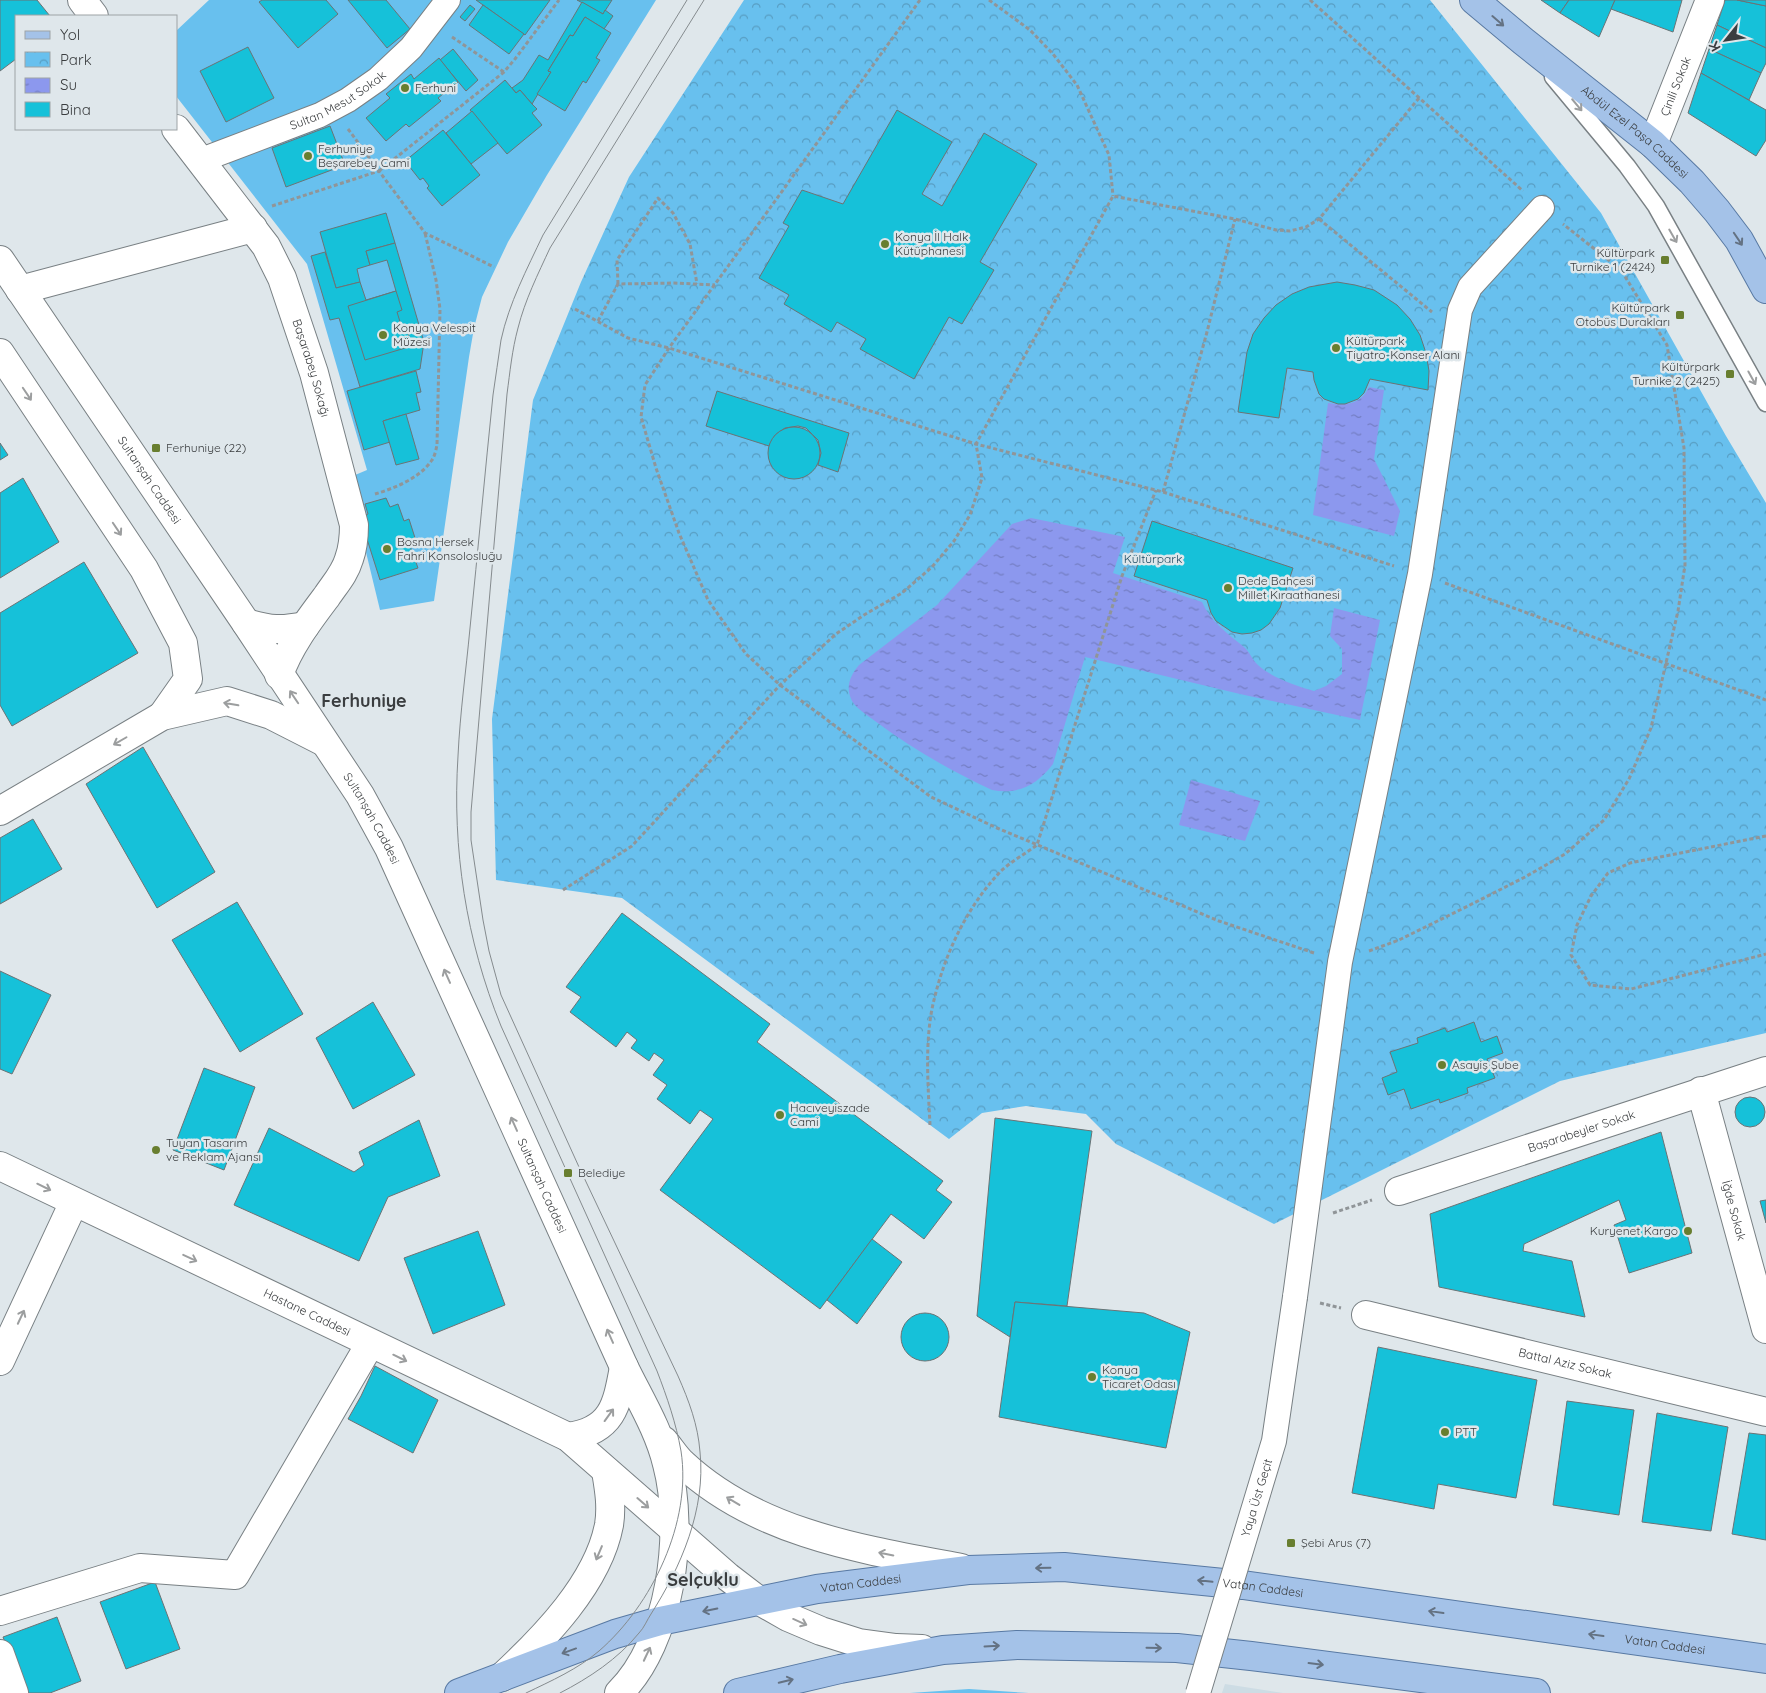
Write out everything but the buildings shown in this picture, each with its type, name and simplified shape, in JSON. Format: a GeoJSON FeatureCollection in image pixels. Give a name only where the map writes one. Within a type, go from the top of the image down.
{"type":"FeatureCollection","features":[{"type":"Feature","properties":{"kind":"main road","name":"Abdül Ezel Paşa Caddesi"},"geometry":{"type":"LineString","coordinates":[[1474,0],[1653,144],[1692,182],[1739,240],[1766,289]]}},
{"type":"Feature","properties":{"kind":"main road","name":"Vatan Caddesi"},"geometry":{"type":"LineString","coordinates":[[459,1693],[615,1634],[758,1600],[817,1589],[968,1570],[1064,1567],[1243,1585],[1766,1659]]}},
{"type":"Feature","properties":{"kind":"main road"},"geometry":{"type":"LineString","coordinates":[[738,1693],[840,1669],[943,1650],[1017,1645],[1177,1648],[1536,1693]]}},
{"type":"Feature","properties":{"kind":"street"},"geometry":{"type":"LineString","coordinates":[[82,0],[93,15]]}},
{"type":"Feature","properties":{"kind":"street","name":"Sultan Mesut Sokak"},"geometry":{"type":"LineString","coordinates":[[199,161],[334,109],[348,100],[378,79],[411,48],[448,0]]}},
{"type":"Feature","properties":{"kind":"street","name":"Çinili Sokak"},"geometry":{"type":"LineString","coordinates":[[1653,144],[1710,0]]}},
{"type":"Feature","properties":{"kind":"street","name":"Başarabey Sokağı"},"geometry":{"type":"LineString","coordinates":[[177,130],[266,246],[282,278],[314,373],[354,525],[353,544],[349,560],[342,575],[305,626],[284,661],[279,675]]}},
{"type":"Feature","properties":{"kind":"street","name":"Yaya Üst Geçit"},"geometry":{"type":"LineString","coordinates":[[1198,1693],[1274,1441],[1340,962],[1420,574],[1460,310],[1470,287],[1542,208]]}},
{"type":"Feature","properties":{"kind":"street"},"geometry":{"type":"LineString","coordinates":[[20,290],[248,222]]}},
{"type":"Feature","properties":{"kind":"street","name":"Sultanşah Caddesi"},"geometry":{"type":"LineString","coordinates":[[0,260],[360,794],[390,848],[624,1367],[654,1428]]}},
{"type":"Feature","properties":{"kind":"street"},"geometry":{"type":"LineString","coordinates":[[0,353],[144,569],[183,643],[188,679],[162,716]]}},
{"type":"Feature","properties":{"kind":"street"},"geometry":{"type":"LineString","coordinates":[[246,623],[274,630],[286,630],[305,626]]}},
{"type":"Feature","properties":{"kind":"street"},"geometry":{"type":"LineString","coordinates":[[0,811],[162,716],[227,701],[271,715],[324,742]]}},
{"type":"Feature","properties":{"kind":"street","name":"Başarabeyler Sokak"},"geometry":{"type":"LineString","coordinates":[[1399,1191],[1766,1071]]}},
{"type":"Feature","properties":{"kind":"street","name":"İğde Sokak"},"geometry":{"type":"LineString","coordinates":[[1701,1091],[1766,1329]]}},
{"type":"Feature","properties":{"kind":"street","name":"Hastane Caddesi"},"geometry":{"type":"LineString","coordinates":[[0,1166],[568,1438],[728,1577],[758,1600],[788,1617],[821,1631],[859,1643],[896,1648],[943,1650]]}},
{"type":"Feature","properties":{"kind":"street"},"geometry":{"type":"LineString","coordinates":[[0,1362],[74,1202]]}},
{"type":"Feature","properties":{"kind":"street","name":"Battal Aziz Sokak"},"geometry":{"type":"LineString","coordinates":[[1366,1315],[1766,1412]]}},
{"type":"Feature","properties":{"kind":"street"},"geometry":{"type":"LineString","coordinates":[[0,1611],[140,1568],[235,1575],[370,1344]]}},
{"type":"Feature","properties":{"kind":"street"},"geometry":{"type":"LineString","coordinates":[[568,1438],[583,1435],[608,1419],[615,1406],[624,1367]]}},
{"type":"Feature","properties":{"kind":"street"},"geometry":{"type":"LineString","coordinates":[[619,1693],[640,1668],[660,1622],[676,1530],[673,1496],[667,1463],[654,1428]]}},
{"type":"Feature","properties":{"kind":"street"},"geometry":{"type":"LineString","coordinates":[[654,1428],[682,1463],[713,1489],[742,1507],[792,1528],[859,1549],[968,1570]]}},
{"type":"Feature","properties":{"kind":"street"},"geometry":{"type":"LineString","coordinates":[[502,1677],[544,1635],[572,1601],[600,1552],[608,1525],[611,1498],[606,1471]]}},
{"type":"Feature","properties":{"kind":"street"},"geometry":{"type":"LineString","coordinates":[[0,1654],[14,1693]]}},
{"type":"Feature","properties":{"kind":"lane"},"geometry":{"type":"LineString","coordinates":[[1523,41],[1609,143],[1651,199],[1679,245],[1766,403]]}},
{"type":"Feature","properties":{"kind":"path"},"geometry":{"type":"LineString","coordinates":[[248,222],[379,170],[504,72],[516,59],[559,0]]}},
{"type":"Feature","properties":{"kind":"path"},"geometry":{"type":"LineString","coordinates":[[920,0],[645,384],[641,417],[656,468],[679,533],[708,600],[746,654],[780,685],[931,797],[1037,845],[1219,921],[1340,962],[1399,940],[1525,877],[1565,854],[1604,820],[1629,779],[1651,728],[1667,663],[1678,610],[1684,565],[1684,448],[1667,345],[1621,270],[1542,208],[1310,0]]}},
{"type":"Feature","properties":{"kind":"path"},"geometry":{"type":"LineString","coordinates":[[563,890],[632,846],[780,685],[836,634],[902,593],[932,567],[954,541],[970,515],[982,478],[976,444],[1113,196],[1109,155],[1077,85],[1053,54],[1030,30],[989,0]]}},
{"type":"Feature","properties":{"kind":"path"},"geometry":{"type":"LineString","coordinates":[[431,23],[504,72]]}},
{"type":"Feature","properties":{"kind":"path"},"geometry":{"type":"LineString","coordinates":[[1113,196],[1235,219],[1276,230],[1290,231],[1306,227],[1319,219],[1419,98]]}},
{"type":"Feature","properties":{"kind":"path"},"geometry":{"type":"LineString","coordinates":[[334,109],[425,233],[436,280],[440,310],[437,445],[433,459],[424,470],[410,479],[379,493],[349,503]]}},
{"type":"Feature","properties":{"kind":"path"},"geometry":{"type":"LineString","coordinates":[[598,321],[618,284],[617,260],[658,198],[673,213],[690,244],[697,284]]}},
{"type":"Feature","properties":{"kind":"path"},"geometry":{"type":"LineString","coordinates":[[1163,492],[1207,332],[1235,219]]}},
{"type":"Feature","properties":{"kind":"path"},"geometry":{"type":"LineString","coordinates":[[1319,219],[1435,314],[1457,326]]}},
{"type":"Feature","properties":{"kind":"path"},"geometry":{"type":"LineString","coordinates":[[425,233],[494,267]]}},
{"type":"Feature","properties":{"kind":"path"},"geometry":{"type":"LineString","coordinates":[[618,284],[715,285]]}},
{"type":"Feature","properties":{"kind":"path"},"geometry":{"type":"LineString","coordinates":[[575,309],[628,338],[669,348],[976,444],[1163,492],[1420,574],[1766,700]]}},
{"type":"Feature","properties":{"kind":"path"},"geometry":{"type":"LineString","coordinates":[[930,1125],[928,1042],[934,996],[951,949],[972,906],[1001,871],[1037,845],[1122,576],[1156,490]]}},
{"type":"Feature","properties":{"kind":"path"},"geometry":{"type":"LineString","coordinates":[[1766,836],[1630,863],[1608,874],[1591,896],[1577,925],[1571,955],[1590,985],[1631,989],[1766,954]]}},
{"type":"Feature","properties":{"kind":"path"},"geometry":{"type":"LineString","coordinates":[[1305,1222],[1399,1191]]}},
{"type":"Feature","properties":{"kind":"path"},"geometry":{"type":"LineString","coordinates":[[1295,1297],[1366,1315]]}},
{"type":"Feature","properties":{"kind":"shaded area"},"geometry":{"type":"Polygon","coordinates":[[[1225,1684],[1283,1693],[1222,1693],[1225,1684]]]}},
{"type":"Feature","properties":{"kind":"green space"},"geometry":{"type":"Polygon","coordinates":[[[209,0],[656,0],[547,175],[508,242],[482,297],[469,357],[434,601],[380,610],[348,478],[367,470],[307,264],[178,99],[178,29],[209,0]]]}},
{"type":"Feature","properties":{"kind":"green space","name":"Kültürpark"},"geometry":{"type":"Polygon","coordinates":[[[744,0],[1430,0],[1601,213],[1726,436],[1766,503],[1766,1033],[1560,1081],[1274,1224],[1116,1144],[1086,1114],[1026,1106],[982,1113],[949,1139],[622,898],[496,880],[492,719],[533,400],[581,282],[629,177],[744,0]]]}},
{"type":"Feature","properties":{"kind":"green space"},"geometry":{"type":"Polygon","coordinates":[[[969,1689],[1029,1693],[910,1693],[969,1689]]]}},
{"type":"Feature","properties":{"kind":"water"},"geometry":{"type":"Polygon","coordinates":[[[1369,387],[1384,390],[1374,459],[1400,511],[1394,536],[1313,515],[1328,403],[1352,403],[1362,398],[1369,387]]]}},
{"type":"Feature","properties":{"kind":"water"},"geometry":{"type":"Polygon","coordinates":[[[1031,518],[1125,537],[1113,573],[1202,602],[1215,621],[1246,649],[1256,663],[1264,670],[1300,687],[1314,691],[1326,686],[1342,674],[1342,649],[1330,636],[1334,608],[1380,620],[1360,720],[1085,657],[1053,764],[1034,783],[1019,790],[992,790],[917,750],[866,714],[852,701],[849,686],[853,673],[859,665],[937,605],[1012,524],[1031,518]]]}},
{"type":"Feature","properties":{"kind":"water"},"geometry":{"type":"Polygon","coordinates":[[[1191,780],[1260,801],[1245,841],[1179,825],[1191,780]]]}},
{"type":"Feature","properties":{"kind":"tram line"},"geometry":{"type":"LineString","coordinates":[[526,1693],[564,1674],[599,1651],[636,1610],[664,1560],[674,1533],[680,1506],[683,1478],[677,1430],[657,1371],[501,1026],[489,994],[470,927],[464,894],[457,825],[459,740],[468,644],[493,395],[504,326],[519,286],[543,235],[687,0]]}},
{"type":"Feature","properties":{"kind":"tram line"},"geometry":{"type":"LineString","coordinates":[[560,1693],[582,1681],[622,1651],[642,1629],[662,1596],[681,1557],[695,1516],[701,1473],[700,1452],[692,1413],[678,1376],[579,1167],[501,995],[483,920],[471,840],[471,812],[507,394],[514,344],[524,307],[550,248],[704,0]]}},
{"type":"Feature","properties":{"kind":"place","name":"Ferhuni"},"geometry":{"type":"Point","coordinates":[405,88]}},
{"type":"Feature","properties":{"kind":"place","name":"Ferhuniye Beşarebey Cami"},"geometry":{"type":"Point","coordinates":[308,156]}},
{"type":"Feature","properties":{"kind":"place","name":"Konya İl Halk Kütüphanesi"},"geometry":{"type":"Point","coordinates":[885,244]}},
{"type":"Feature","properties":{"kind":"place","name":"Kültürpark Turnike 1 (2424)"},"geometry":{"type":"Point","coordinates":[1665,260]}},
{"type":"Feature","properties":{"kind":"place","name":"Kültürpark Otobüs Durakları"},"geometry":{"type":"Point","coordinates":[1680,315]}},
{"type":"Feature","properties":{"kind":"place","name":"Konya Velespit Müzesi"},"geometry":{"type":"Point","coordinates":[383,335]}},
{"type":"Feature","properties":{"kind":"place","name":"Kültürpark Tiyatro-Konser Alanı"},"geometry":{"type":"Point","coordinates":[1336,348]}},
{"type":"Feature","properties":{"kind":"place","name":"Kültürpark Turnike 2 (2425)"},"geometry":{"type":"Point","coordinates":[1730,374]}},
{"type":"Feature","properties":{"kind":"place","name":"Ferhuniye (22)"},"geometry":{"type":"Point","coordinates":[156,448]}},
{"type":"Feature","properties":{"kind":"place","name":"Bosna Hersek Fahri Konsolosluğu"},"geometry":{"type":"Point","coordinates":[387,549]}},
{"type":"Feature","properties":{"kind":"place","name":"Dede Bahçesi Millet Kıraathanesi"},"geometry":{"type":"Point","coordinates":[1228,588]}},
{"type":"Feature","properties":{"kind":"place","name":"Asayiş Şube"},"geometry":{"type":"Point","coordinates":[1442,1065]}},
{"type":"Feature","properties":{"kind":"place","name":"Hacıveyiszade Cami"},"geometry":{"type":"Point","coordinates":[780,1115]}},
{"type":"Feature","properties":{"kind":"place","name":"Tuyan Tasarım ve Reklam Ajansı"},"geometry":{"type":"Point","coordinates":[156,1150]}},
{"type":"Feature","properties":{"kind":"place","name":"Belediye"},"geometry":{"type":"Point","coordinates":[568,1173]}},
{"type":"Feature","properties":{"kind":"place","name":"Kuryenet Kargo"},"geometry":{"type":"Point","coordinates":[1688,1231]}},
{"type":"Feature","properties":{"kind":"place","name":"Konya Ticaret Odası"},"geometry":{"type":"Point","coordinates":[1092,1377]}},
{"type":"Feature","properties":{"kind":"place","name":"PTT"},"geometry":{"type":"Point","coordinates":[1445,1432]}},
{"type":"Feature","properties":{"kind":"place","name":"Şebi Arus (7)"},"geometry":{"type":"Point","coordinates":[1291,1543]}},
{"type":"Feature","properties":{"kind":"district","name":"Ferhuniye"},"geometry":{"type":"Point","coordinates":[364,701]}},
{"type":"Feature","properties":{"kind":"district","name":"Selçuklu"},"geometry":{"type":"Point","coordinates":[703,1580]}}]}
